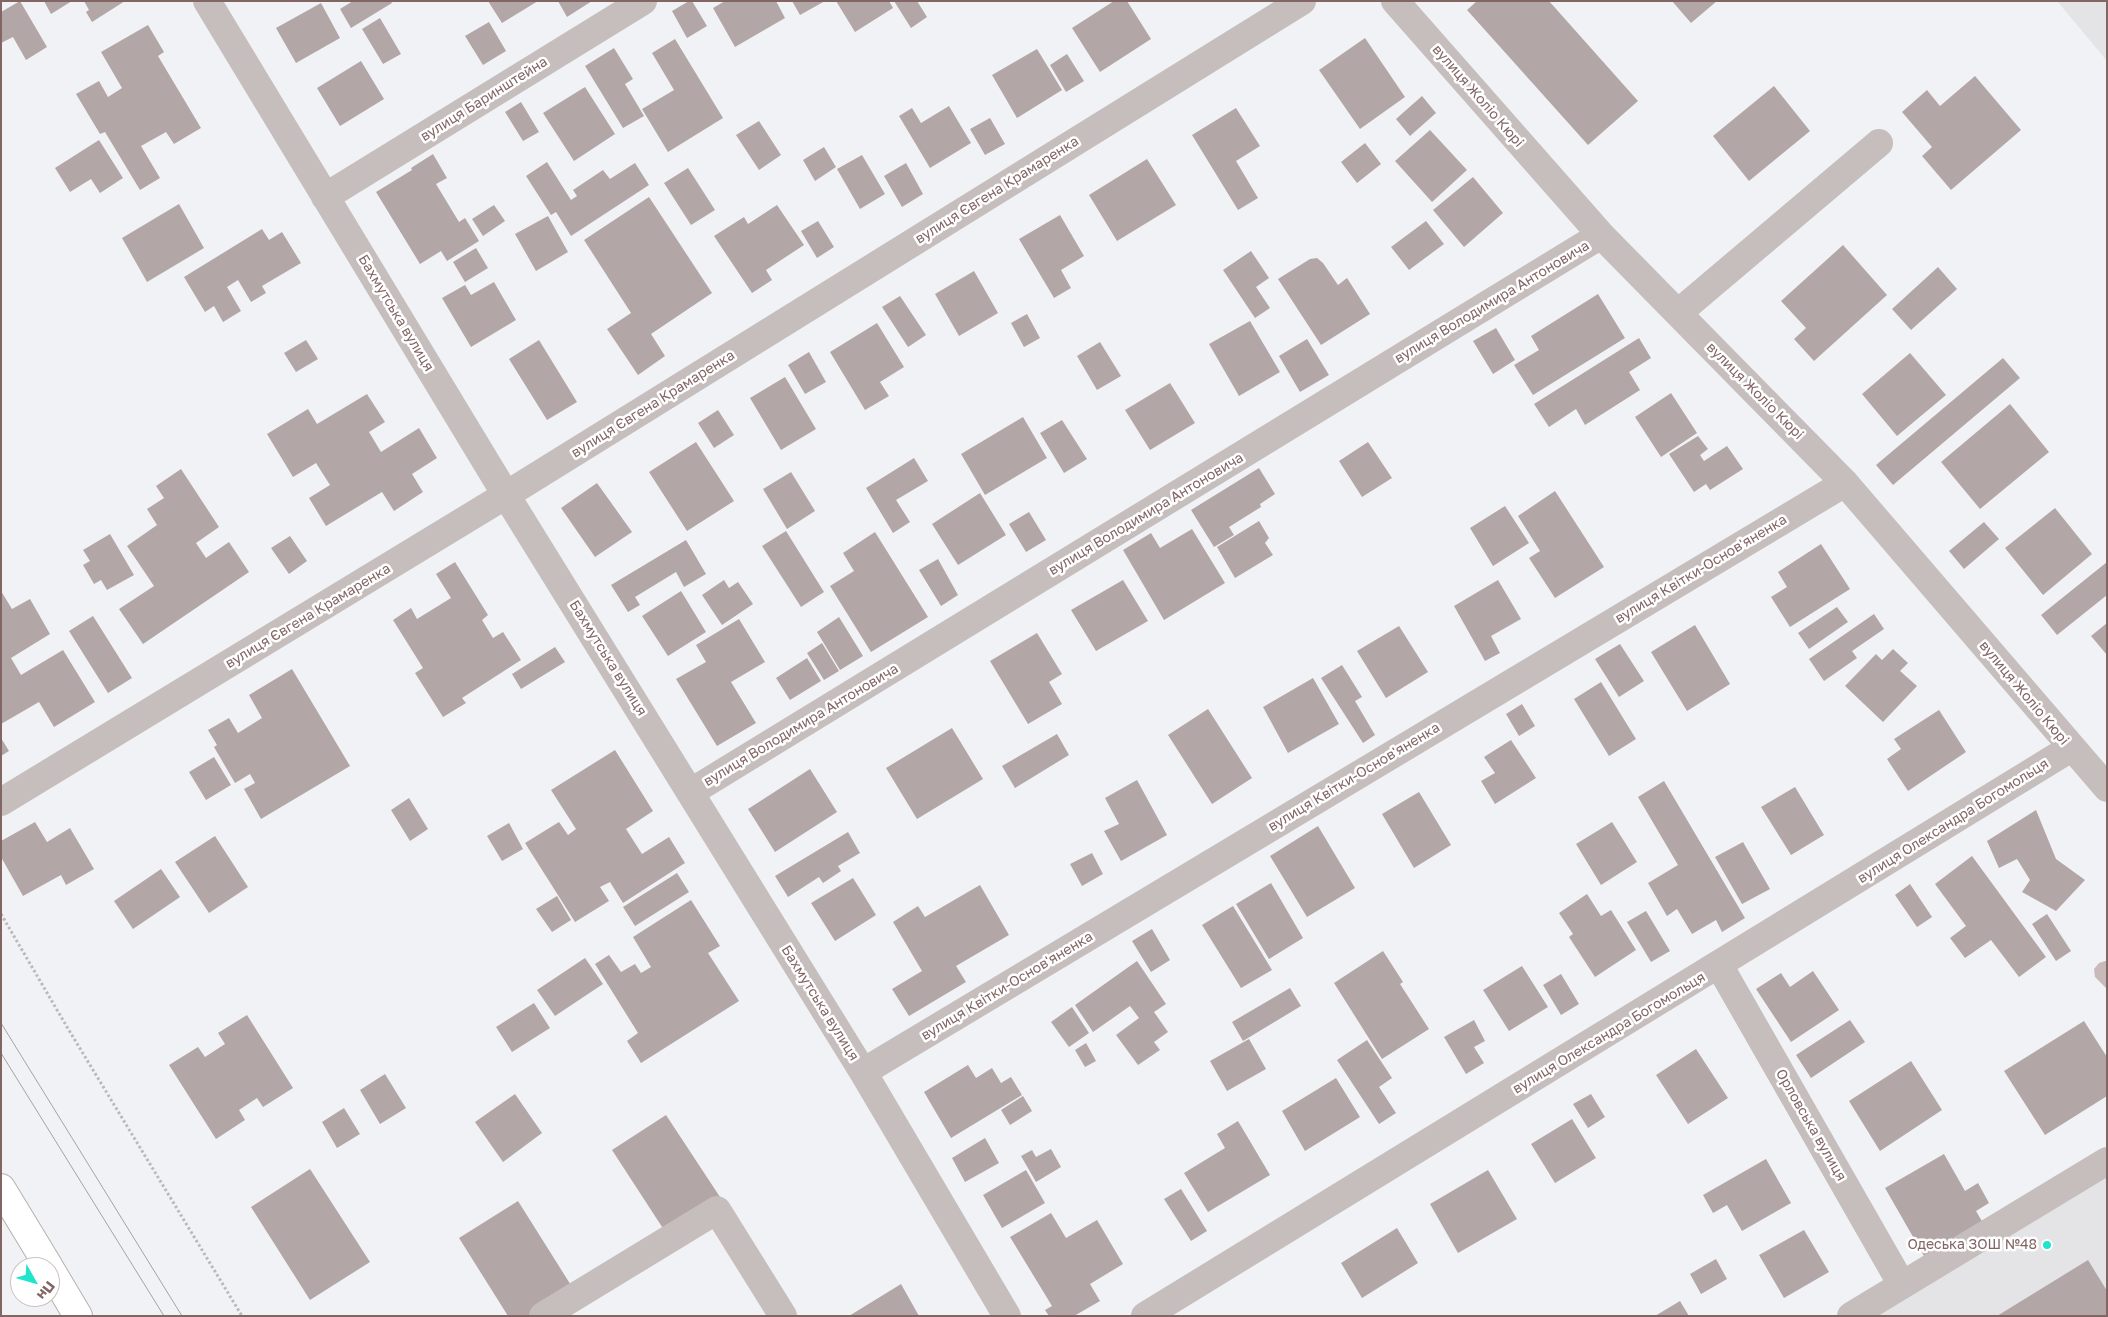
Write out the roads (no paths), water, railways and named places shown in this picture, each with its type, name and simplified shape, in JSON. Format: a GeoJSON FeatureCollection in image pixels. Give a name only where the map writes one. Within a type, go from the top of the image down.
{"type":"FeatureCollection","features":[{"type":"Feature","properties":{"kind":"main road"},"geometry":{"type":"LineString","coordinates":[[1,1188],[43,1257]]}},
{"type":"Feature","properties":{"kind":"main road"},"geometry":{"type":"LineString","coordinates":[[60,1285],[78,1316]]}},
{"type":"Feature","properties":{"kind":"street","name":"Бахмутська вулиця"},"geometry":{"type":"LineString","coordinates":[[207,1],[506,495],[863,1072],[1007,1316]]}},
{"type":"Feature","properties":{"kind":"street","name":"вулиця Баринштейна"},"geometry":{"type":"LineString","coordinates":[[325,197],[643,1]]}},
{"type":"Feature","properties":{"kind":"street","name":"вулиця Євгена Крамаренка"},"geometry":{"type":"LineString","coordinates":[[1,802],[506,495],[1302,1]]}},
{"type":"Feature","properties":{"kind":"street","name":"вулиця Жоліо Кюрі"},"geometry":{"type":"LineString","coordinates":[[1399,2],[1601,236],[1845,483],[2107,788]]}},
{"type":"Feature","properties":{"kind":"street"},"geometry":{"type":"LineString","coordinates":[[1678,313],[1879,143]]}},
{"type":"Feature","properties":{"kind":"street","name":"вулиця Володимира Антоновича"},"geometry":{"type":"LineString","coordinates":[[691,792],[1601,236]]}},
{"type":"Feature","properties":{"kind":"street","name":"вулиця Квітки-Основ'яненка"},"geometry":{"type":"LineString","coordinates":[[863,1072],[1845,483]]}},
{"type":"Feature","properties":{"kind":"street","name":"вулиця Олександра Богомольця"},"geometry":{"type":"LineString","coordinates":[[1145,1316],[2071,748]]}},
{"type":"Feature","properties":{"kind":"street","name":"Орловська вулиця"},"geometry":{"type":"LineString","coordinates":[[1719,965],[1902,1285]]}},
{"type":"Feature","properties":{"kind":"street"},"geometry":{"type":"LineString","coordinates":[[1851,1316],[2107,1161]]}},
{"type":"Feature","properties":{"kind":"street"},"geometry":{"type":"LineString","coordinates":[[543,1316],[717,1210],[783,1316]]}},
{"type":"Feature","properties":{"kind":"tram line"},"geometry":{"type":"LineString","coordinates":[[1,1023],[182,1316]]}},
{"type":"Feature","properties":{"kind":"tram line"},"geometry":{"type":"LineString","coordinates":[[1,1053],[164,1316]]}},
{"type":"Feature","properties":{"kind":"place","name":"Одеська ЗОШ №48"},"geometry":{"type":"Point","coordinates":[2047,1245]}}]}
